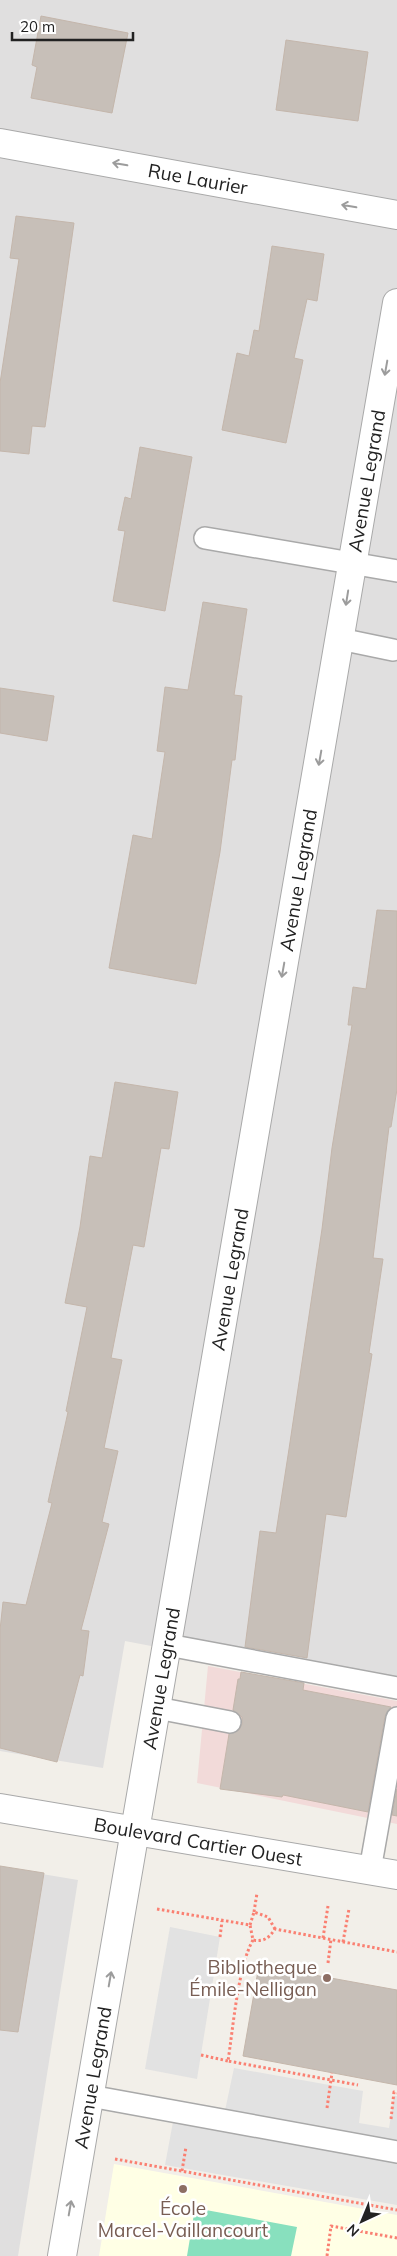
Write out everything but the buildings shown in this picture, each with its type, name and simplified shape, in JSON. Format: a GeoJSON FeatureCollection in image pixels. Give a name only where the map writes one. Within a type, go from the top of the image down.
{"type":"FeatureCollection","features":[{"type":"Feature","properties":{"kind":"street","name":"Rue Laurier"},"geometry":{"type":"LineString","coordinates":[[0,142],[397,215]]}},
{"type":"Feature","properties":{"kind":"street","name":"Avenue Legrand"},"geometry":{"type":"LineString","coordinates":[[62,2256],[397,303]]}},
{"type":"Feature","properties":{"kind":"street","name":"Boulevard Cartier Ouest"},"geometry":{"type":"LineString","coordinates":[[0,1808],[397,1875]]}},
{"type":"Feature","properties":{"kind":"lane"},"geometry":{"type":"LineString","coordinates":[[205,538],[397,571]]}},
{"type":"Feature","properties":{"kind":"lane"},"geometry":{"type":"LineString","coordinates":[[340,639],[393,650]]}},
{"type":"Feature","properties":{"kind":"lane"},"geometry":{"type":"LineString","coordinates":[[168,1645],[397,1688]]}},
{"type":"Feature","properties":{"kind":"lane"},"geometry":{"type":"LineString","coordinates":[[157,1708],[230,1722]]}},
{"type":"Feature","properties":{"kind":"lane"},"geometry":{"type":"LineString","coordinates":[[370,1870],[397,1718]]}},
{"type":"Feature","properties":{"kind":"lane"},"geometry":{"type":"LineString","coordinates":[[90,2096],[397,2152]]}},
{"type":"Feature","properties":{"kind":"path"},"geometry":{"type":"LineString","coordinates":[[228,2061],[242,1974],[248,1948],[253,1940],[250,1925],[257,1893]]}},
{"type":"Feature","properties":{"kind":"path"},"geometry":{"type":"LineString","coordinates":[[323,1938],[328,1906]]}},
{"type":"Feature","properties":{"kind":"path"},"geometry":{"type":"LineString","coordinates":[[154,1909],[250,1925]]}},
{"type":"Feature","properties":{"kind":"path"},"geometry":{"type":"LineString","coordinates":[[344,1942],[349,1909]]}},
{"type":"Feature","properties":{"kind":"path"},"geometry":{"type":"LineString","coordinates":[[254,1912],[268,1917],[274,1929]]}},
{"type":"Feature","properties":{"kind":"path"},"geometry":{"type":"LineString","coordinates":[[220,1937],[222,1921]]}},
{"type":"Feature","properties":{"kind":"path"},"geometry":{"type":"LineString","coordinates":[[274,1929],[397,1952]]}},
{"type":"Feature","properties":{"kind":"path"},"geometry":{"type":"LineString","coordinates":[[253,1940],[266,1939],[274,1929]]}},
{"type":"Feature","properties":{"kind":"path"},"geometry":{"type":"LineString","coordinates":[[328,1963],[331,1940]]}},
{"type":"Feature","properties":{"kind":"path"},"geometry":{"type":"LineString","coordinates":[[201,2055],[358,2085]]}},
{"type":"Feature","properties":{"kind":"path"},"geometry":{"type":"LineString","coordinates":[[332,2073],[332,2080]]}},
{"type":"Feature","properties":{"kind":"path"},"geometry":{"type":"LineString","coordinates":[[112,2159],[397,2210]]}},
{"type":"Feature","properties":{"kind":"path"},"geometry":{"type":"LineString","coordinates":[[327,2256],[331,2226],[397,2238]]}},
{"type":"Feature","properties":{"kind":"shaded area"},"geometry":{"type":"Polygon","coordinates":[[[0,0],[397,0],[397,1693],[125,1641],[103,1768],[0,1751],[0,0]]]}},
{"type":"Feature","properties":{"kind":"shaded area"},"geometry":{"type":"Polygon","coordinates":[[[208,1666],[397,1701],[397,1824],[197,1783],[208,1666]]]}},
{"type":"Feature","properties":{"kind":"shaded area"},"geometry":{"type":"Polygon","coordinates":[[[0,1867],[78,1880],[18,2256],[0,2256],[0,1867]]]}},
{"type":"Feature","properties":{"kind":"shaded area"},"geometry":{"type":"Polygon","coordinates":[[[170,1927],[220,1937],[197,2079],[145,2069],[170,1927]]]}},
{"type":"Feature","properties":{"kind":"shaded area"},"geometry":{"type":"Polygon","coordinates":[[[234,2068],[363,2091],[359,2123],[389,2128],[394,2096],[397,2096],[397,2205],[165,2165],[175,2111],[223,2120],[234,2068]]]}},
{"type":"Feature","properties":{"kind":"shaded area","name":"École Marcel-Vaillancourt"},"geometry":{"type":"Polygon","coordinates":[[[114,2164],[397,2215],[397,2256],[99,2256],[114,2164]]]}},
{"type":"Feature","properties":{"kind":"green space"},"geometry":{"type":"Polygon","coordinates":[[[195,2208],[297,2227],[291,2256],[187,2256],[195,2208]]]}},
{"type":"Feature","properties":{"kind":"place","name":"Bibliotheque Émile-Nelligan"},"geometry":{"type":"Point","coordinates":[327,1978]}},
{"type":"Feature","properties":{"kind":"place","name":"École Marcel-Vaillancourt"},"geometry":{"type":"Point","coordinates":[183,2189]}}]}
